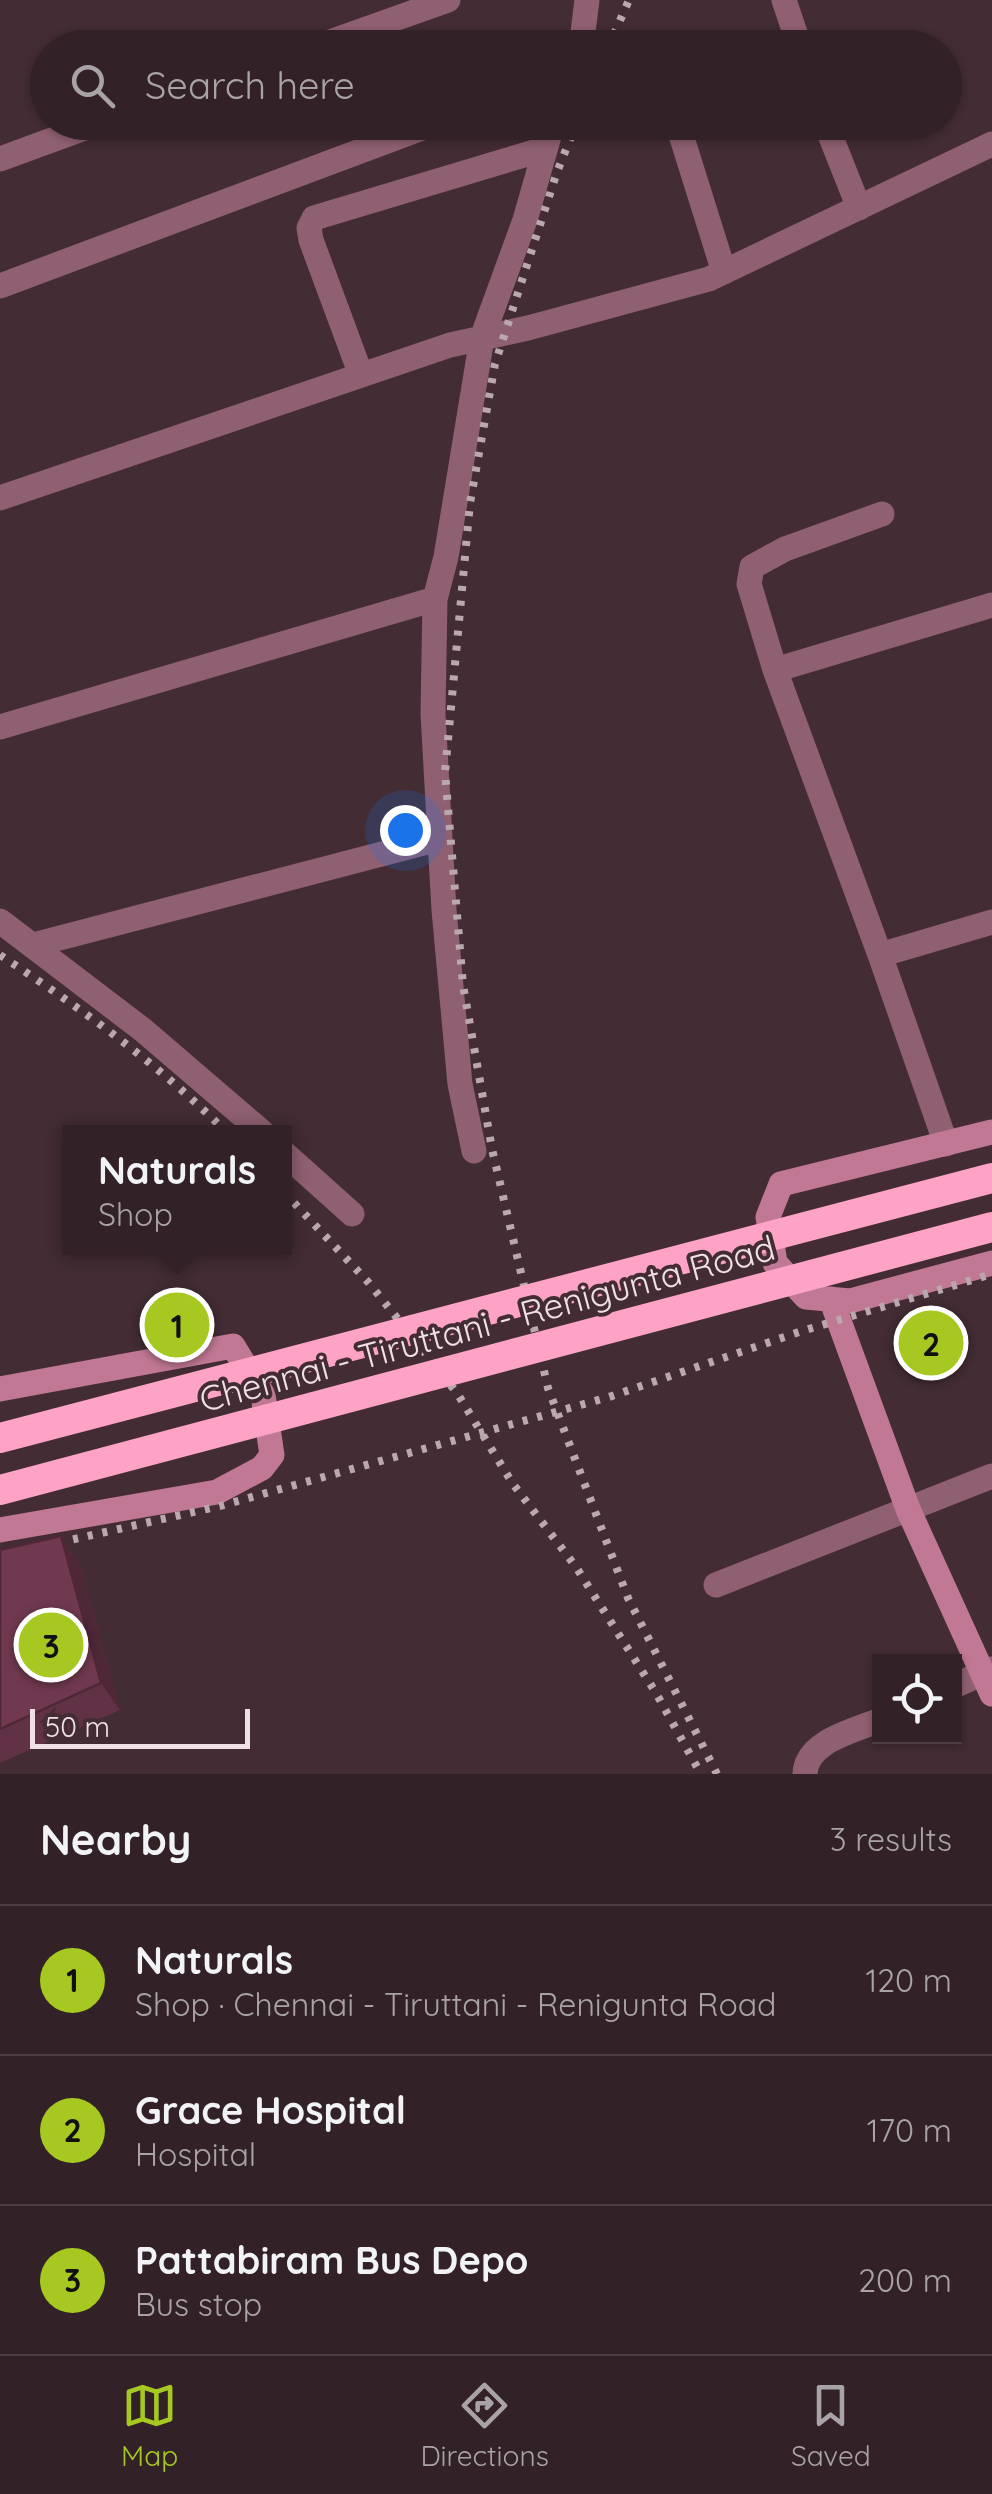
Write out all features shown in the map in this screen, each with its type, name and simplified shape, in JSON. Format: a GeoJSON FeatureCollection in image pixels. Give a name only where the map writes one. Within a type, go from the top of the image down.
{"type":"FeatureCollection","features":[{"type":"Feature","properties":{"kind":"highway","name":"Chennai - Tiruttani - Renigunta Road"},"geometry":{"type":"LineString","coordinates":[[0,1438],[992,1178]]}},
{"type":"Feature","properties":{"kind":"highway","name":"Chennai - Tiruttani - Renigunta Road"},"geometry":{"type":"LineString","coordinates":[[0,1490],[992,1227]]}},
{"type":"Feature","properties":{"kind":"street"},"geometry":{"type":"LineString","coordinates":[[364,30],[448,0]]}},
{"type":"Feature","properties":{"kind":"street"},"geometry":{"type":"LineString","coordinates":[[583,30],[587,0]]}},
{"type":"Feature","properties":{"kind":"street"},"geometry":{"type":"LineString","coordinates":[[784,0],[794,30]]}},
{"type":"Feature","properties":{"kind":"street"},"geometry":{"type":"LineString","coordinates":[[0,159],[52,140]]}},
{"type":"Feature","properties":{"kind":"street"},"geometry":{"type":"LineString","coordinates":[[0,286],[390,140]]}},
{"type":"Feature","properties":{"kind":"street"},"geometry":{"type":"LineString","coordinates":[[474,1151],[460,1084],[439,839],[433,714],[435,599],[446,557],[482,338],[519,238],[547,140]]}},
{"type":"Feature","properties":{"kind":"street"},"geometry":{"type":"LineString","coordinates":[[683,140],[724,272]]}},
{"type":"Feature","properties":{"kind":"street"},"geometry":{"type":"LineString","coordinates":[[832,140],[859,208]]}},
{"type":"Feature","properties":{"kind":"street"},"geometry":{"type":"LineString","coordinates":[[0,498],[450,345],[691,284],[724,272],[992,144]]}},
{"type":"Feature","properties":{"kind":"street"},"geometry":{"type":"LineString","coordinates":[[361,375],[311,240],[309,228],[314,218],[544,149]]}},
{"type":"Feature","properties":{"kind":"street"},"geometry":{"type":"LineString","coordinates":[[882,514],[785,549],[752,567],[750,584],[790,720],[880,955],[946,1144]]}},
{"type":"Feature","properties":{"kind":"street"},"geometry":{"type":"LineString","coordinates":[[0,727],[435,599]]}},
{"type":"Feature","properties":{"kind":"street"},"geometry":{"type":"LineString","coordinates":[[775,670],[992,604]]}},
{"type":"Feature","properties":{"kind":"street"},"geometry":{"type":"LineString","coordinates":[[33,946],[439,839]]}},
{"type":"Feature","properties":{"kind":"street"},"geometry":{"type":"LineString","coordinates":[[0,921],[142,1030],[254,1125]]}},
{"type":"Feature","properties":{"kind":"street"},"geometry":{"type":"LineString","coordinates":[[880,955],[992,922]]}},
{"type":"Feature","properties":{"kind":"street"},"geometry":{"type":"LineString","coordinates":[[992,1132],[780,1184],[768,1217],[775,1263],[806,1297],[850,1301],[992,1263]]}},
{"type":"Feature","properties":{"kind":"street"},"geometry":{"type":"LineString","coordinates":[[292,1159],[352,1214]]}},
{"type":"Feature","properties":{"kind":"street"},"geometry":{"type":"LineString","coordinates":[[831,1299],[908,1509],[989,1679],[962,1684]]}},
{"type":"Feature","properties":{"kind":"street"},"geometry":{"type":"LineString","coordinates":[[0,1389],[233,1346],[263,1395],[272,1455],[262,1468],[217,1492],[0,1530]]}},
{"type":"Feature","properties":{"kind":"street"},"geometry":{"type":"LineString","coordinates":[[716,1585],[992,1476]]}},
{"type":"Feature","properties":{"kind":"street"},"geometry":{"type":"LineString","coordinates":[[805,1774],[812,1752],[872,1724]]}},
{"type":"Feature","properties":{"kind":"building"},"geometry":{"type":"Polygon","coordinates":[[[61,1536],[101,1683],[0,1729],[0,1550],[61,1536]]]}},
{"type":"Feature","properties":{"kind":"railway"},"geometry":{"type":"LineString","coordinates":[[616,30],[629,0]]}},
{"type":"Feature","properties":{"kind":"railway"},"geometry":{"type":"LineString","coordinates":[[570,140],[495,364],[470,503],[445,772],[463,985],[492,1149],[548,1388],[628,1598],[717,1774]]}},
{"type":"Feature","properties":{"kind":"railway"},"geometry":{"type":"LineString","coordinates":[[0,955],[118,1038],[219,1125]]}},
{"type":"Feature","properties":{"kind":"railway"},"geometry":{"type":"LineString","coordinates":[[292,1201],[369,1283],[457,1393],[513,1484],[576,1567],[656,1693],[697,1767]]}},
{"type":"Feature","properties":{"kind":"railway"},"geometry":{"type":"LineString","coordinates":[[0,1556],[220,1506],[609,1397],[802,1331],[992,1274]]}},
{"type":"Feature","properties":{"kind":"place","name":"Naturals"},"geometry":{"type":"Point","coordinates":[177,1325]}},
{"type":"Feature","properties":{"kind":"place","name":"Grace Hospital"},"geometry":{"type":"Point","coordinates":[931,1343]}},
{"type":"Feature","properties":{"kind":"place","name":"Pattabiram Bus Depo"},"geometry":{"type":"Point","coordinates":[51,1645]}}]}
